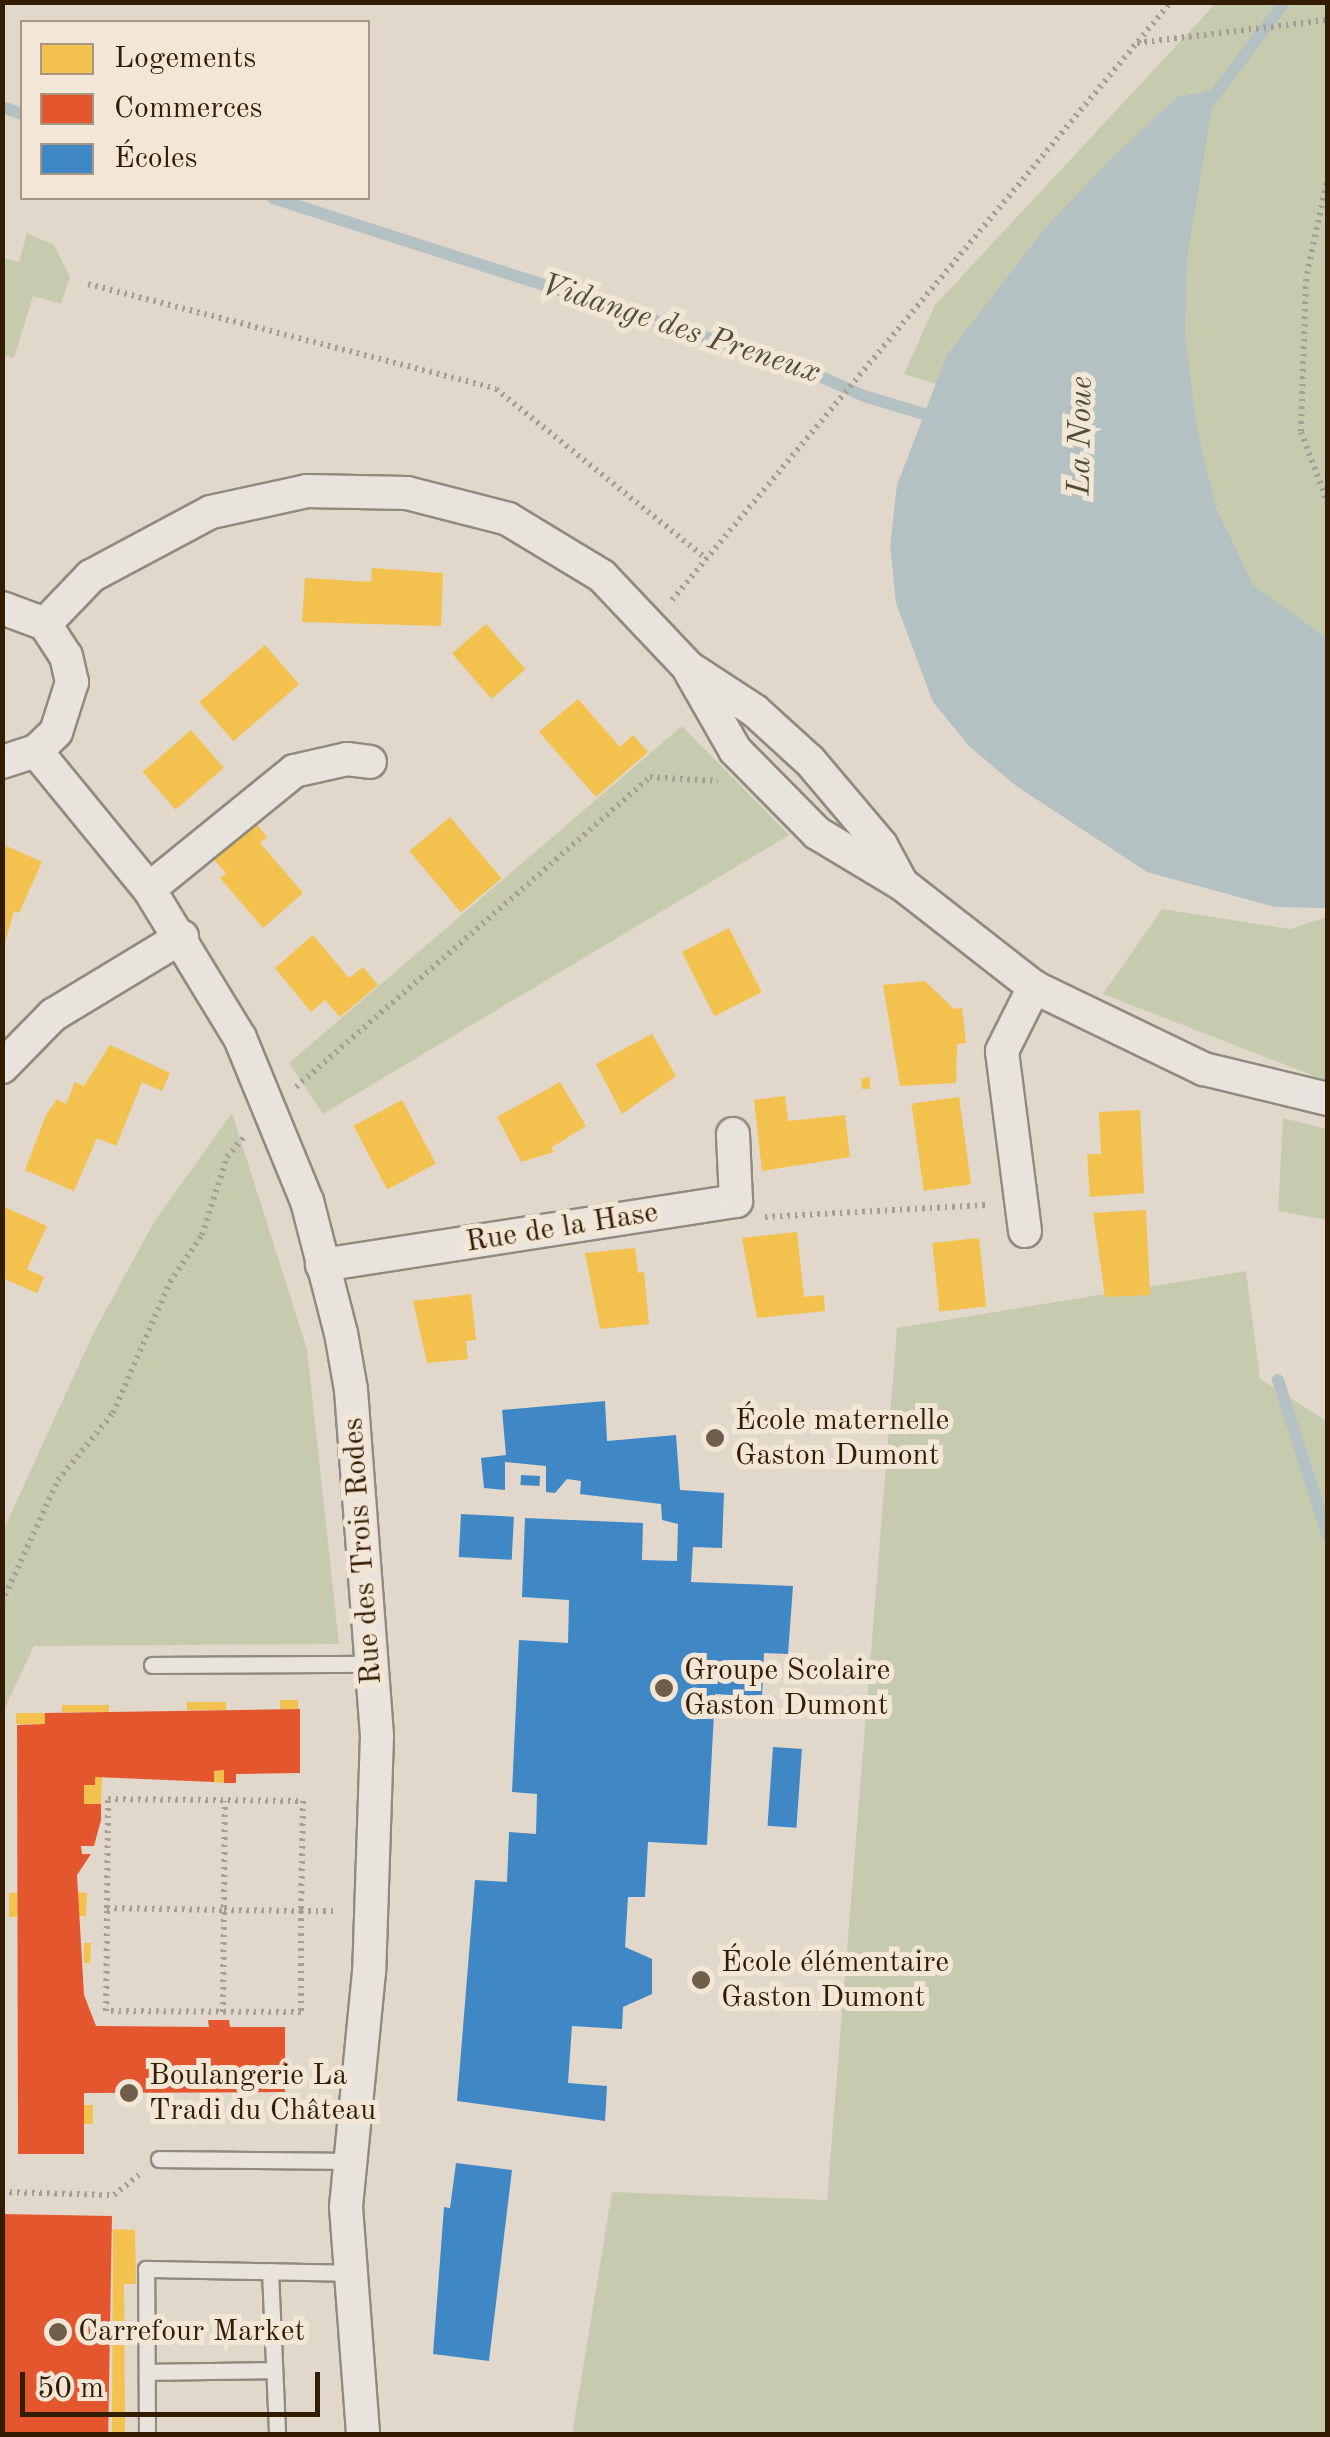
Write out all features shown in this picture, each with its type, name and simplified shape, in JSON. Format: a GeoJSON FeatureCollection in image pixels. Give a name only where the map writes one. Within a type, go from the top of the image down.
{"type":"FeatureCollection","features":[{"type":"Feature","properties":{"kind":"street"},"geometry":{"type":"LineString","coordinates":[[45,624],[91,576],[212,512],[307,491],[407,494],[508,520],[602,576],[652,624],[688,666],[743,759],[817,833],[902,884],[1034,987],[1204,1068],[1328,1098]]}},
{"type":"Feature","properties":{"kind":"street"},"geometry":{"type":"LineString","coordinates":[[2,608],[45,624],[66,656],[72,682],[56,732],[36,750],[2,762]]}},
{"type":"Feature","properties":{"kind":"street"},"geometry":{"type":"LineString","coordinates":[[688,666],[755,711],[810,761],[881,845],[902,884]]}},
{"type":"Feature","properties":{"kind":"street","name":"Rue des Trois Rodes"},"geometry":{"type":"LineString","coordinates":[[36,750],[182,937],[274,1108],[322,1266],[351,1390],[377,1736],[372,1912],[351,2161],[351,2273],[364,2434]]}},
{"type":"Feature","properties":{"kind":"street"},"geometry":{"type":"LineString","coordinates":[[149,890],[294,771],[346,759],[370,762]]}},
{"type":"Feature","properties":{"kind":"street"},"geometry":{"type":"LineString","coordinates":[[2,1067],[52,1015],[182,937]]}},
{"type":"Feature","properties":{"kind":"street"},"geometry":{"type":"LineString","coordinates":[[1024,1217],[1002,1051],[1034,987]]}},
{"type":"Feature","properties":{"kind":"street"},"geometry":{"type":"LineString","coordinates":[[733,1134],[736,1201]]}},
{"type":"Feature","properties":{"kind":"street","name":"Rue de la Hase"},"geometry":{"type":"LineString","coordinates":[[322,1266],[736,1201]]}},
{"type":"Feature","properties":{"kind":"lane"},"geometry":{"type":"LineString","coordinates":[[152,1665],[370,1664]]}},
{"type":"Feature","properties":{"kind":"lane"},"geometry":{"type":"LineString","coordinates":[[160,2159],[351,2161]]}},
{"type":"Feature","properties":{"kind":"lane"},"geometry":{"type":"LineString","coordinates":[[147,2434],[146,2269],[351,2273]]}},
{"type":"Feature","properties":{"kind":"lane"},"geometry":{"type":"LineString","coordinates":[[270,2271],[276,2434]]}},
{"type":"Feature","properties":{"kind":"lane"},"geometry":{"type":"LineString","coordinates":[[147,2372],[274,2370]]}},
{"type":"Feature","properties":{"kind":"path"},"geometry":{"type":"LineString","coordinates":[[652,624],[1171,2]]}},
{"type":"Feature","properties":{"kind":"path"},"geometry":{"type":"LineString","coordinates":[[1138,44],[1328,20]]}},
{"type":"Feature","properties":{"kind":"path"},"geometry":{"type":"LineString","coordinates":[[1328,176],[1306,279],[1301,432],[1328,504]]}},
{"type":"Feature","properties":{"kind":"path"},"geometry":{"type":"LineString","coordinates":[[88,284],[496,389],[706,558]]}},
{"type":"Feature","properties":{"kind":"path"},"geometry":{"type":"LineString","coordinates":[[294,1088],[650,777],[735,782]]}},
{"type":"Feature","properties":{"kind":"path"},"geometry":{"type":"LineString","coordinates":[[2,1602],[58,1480],[113,1412],[170,1282],[202,1235],[227,1157],[248,1133]]}},
{"type":"Feature","properties":{"kind":"path"},"geometry":{"type":"LineString","coordinates":[[736,1201],[773,1222],[1024,1217]]}},
{"type":"Feature","properties":{"kind":"path"},"geometry":{"type":"LineString","coordinates":[[108,1800],[303,1801],[300,2012],[106,2010],[106,1908],[108,1800]]}},
{"type":"Feature","properties":{"kind":"path"},"geometry":{"type":"LineString","coordinates":[[223,2012],[225,1800]]}},
{"type":"Feature","properties":{"kind":"path"},"geometry":{"type":"LineString","coordinates":[[106,1908],[372,1912]]}},
{"type":"Feature","properties":{"kind":"path"},"geometry":{"type":"LineString","coordinates":[[2,2192],[114,2195],[160,2159]]}},
{"type":"Feature","properties":{"kind":"green space"},"geometry":{"type":"Polygon","coordinates":[[[1216,3],[1327,3],[1327,680],[977,397],[904,374],[935,305],[1216,3]]]}},
{"type":"Feature","properties":{"kind":"green space"},"geometry":{"type":"Polygon","coordinates":[[[27,233],[54,245],[70,277],[61,304],[33,296],[14,358],[3,356],[3,258],[19,262],[27,233]]]}},
{"type":"Feature","properties":{"kind":"green space"},"geometry":{"type":"Polygon","coordinates":[[[682,726],[789,835],[323,1114],[289,1063],[682,726]]]}},
{"type":"Feature","properties":{"kind":"green space"},"geometry":{"type":"Polygon","coordinates":[[[1162,909],[1290,929],[1327,917],[1327,1081],[1103,994],[1162,909]]]}},
{"type":"Feature","properties":{"kind":"green space"},"geometry":{"type":"Polygon","coordinates":[[[232,1113],[307,1349],[339,1644],[34,1646],[3,1712],[3,1531],[93,1334],[154,1222],[232,1113]]]}},
{"type":"Feature","properties":{"kind":"green space"},"geometry":{"type":"Polygon","coordinates":[[[1283,1118],[1327,1129],[1327,1220],[1278,1211],[1283,1118]]]}},
{"type":"Feature","properties":{"kind":"green space"},"geometry":{"type":"Polygon","coordinates":[[[1246,1271],[1260,1379],[1327,1421],[1327,2434],[572,2434],[612,2192],[827,2200],[897,1328],[1246,1271]]]}},
{"type":"Feature","properties":{"kind":"water"},"geometry":{"type":"Polygon","coordinates":[[[1215,90],[1187,258],[1185,336],[1197,429],[1216,508],[1253,585],[1327,638],[1327,908],[1275,907],[1147,872],[1015,785],[969,746],[933,702],[896,603],[890,546],[897,485],[947,355],[1045,228],[1109,161],[1177,97],[1215,90]]]}},
{"type":"Feature","properties":{"kind":"building: Logements"},"geometry":{"type":"Polygon","coordinates":[[[372,568],[443,573],[441,626],[302,622],[305,578],[371,582],[372,568]]]}},
{"type":"Feature","properties":{"kind":"building: Logements"},"geometry":{"type":"Polygon","coordinates":[[[486,624],[525,669],[491,699],[452,654],[486,624]]]}},
{"type":"Feature","properties":{"kind":"building: Logements"},"geometry":{"type":"Polygon","coordinates":[[[265,645],[299,684],[233,741],[199,702],[265,645]]]}},
{"type":"Feature","properties":{"kind":"building: Logements"},"geometry":{"type":"Polygon","coordinates":[[[578,699],[620,747],[633,735],[648,752],[596,797],[539,732],[578,699]]]}},
{"type":"Feature","properties":{"kind":"building: Logements"},"geometry":{"type":"Polygon","coordinates":[[[191,730],[224,768],[176,810],[143,772],[191,730]]]}},
{"type":"Feature","properties":{"kind":"building: Logements"},"geometry":{"type":"Polygon","coordinates":[[[450,817],[501,878],[461,912],[409,851],[450,817]]]}},
{"type":"Feature","properties":{"kind":"building: Logements"},"geometry":{"type":"Polygon","coordinates":[[[255,822],[267,837],[260,843],[303,893],[263,928],[220,878],[226,873],[213,859],[255,822]]]}},
{"type":"Feature","properties":{"kind":"building: Logements"},"geometry":{"type":"Polygon","coordinates":[[[2,844],[42,862],[19,913],[14,911],[3,950],[2,844]]]}},
{"type":"Feature","properties":{"kind":"building: Logements"},"geometry":{"type":"Polygon","coordinates":[[[729,928],[762,992],[714,1016],[682,952],[729,928]]]}},
{"type":"Feature","properties":{"kind":"building: Logements"},"geometry":{"type":"Polygon","coordinates":[[[313,935],[349,978],[363,967],[378,985],[340,1017],[325,1000],[311,1012],[275,968],[313,935]]]}},
{"type":"Feature","properties":{"kind":"building: Logements"},"geometry":{"type":"Polygon","coordinates":[[[925,981],[954,1009],[962,1008],[966,1043],[957,1044],[956,1083],[900,1086],[883,985],[925,981]]]}},
{"type":"Feature","properties":{"kind":"building: Logements"},"geometry":{"type":"Polygon","coordinates":[[[652,1034],[676,1076],[622,1114],[596,1064],[652,1034]]]}},
{"type":"Feature","properties":{"kind":"building: Logements"},"geometry":{"type":"Polygon","coordinates":[[[110,1045],[170,1073],[162,1091],[142,1082],[116,1146],[97,1138],[74,1191],[25,1170],[46,1115],[57,1099],[66,1104],[75,1082],[84,1086],[110,1045]]]}},
{"type":"Feature","properties":{"kind":"building: Logements"},"geometry":{"type":"Polygon","coordinates":[[[870,1077],[870,1089],[862,1089],[861,1079],[870,1077]]]}},
{"type":"Feature","properties":{"kind":"building: Logements"},"geometry":{"type":"Polygon","coordinates":[[[560,1082],[586,1126],[551,1148],[554,1152],[521,1162],[497,1117],[560,1082]]]}},
{"type":"Feature","properties":{"kind":"building: Logements"},"geometry":{"type":"Polygon","coordinates":[[[785,1096],[788,1121],[845,1115],[850,1157],[762,1171],[754,1100],[785,1096]]]}},
{"type":"Feature","properties":{"kind":"building: Logements"},"geometry":{"type":"Polygon","coordinates":[[[959,1097],[971,1184],[924,1191],[911,1104],[959,1097]]]}},
{"type":"Feature","properties":{"kind":"building: Logements"},"geometry":{"type":"Polygon","coordinates":[[[402,1100],[436,1164],[387,1189],[353,1126],[402,1100]]]}},
{"type":"Feature","properties":{"kind":"building: Logements"},"geometry":{"type":"Polygon","coordinates":[[[1140,1110],[1144,1193],[1090,1197],[1087,1154],[1101,1154],[1099,1112],[1140,1110]]]}},
{"type":"Feature","properties":{"kind":"building: Logements"},"geometry":{"type":"Polygon","coordinates":[[[2,1206],[47,1226],[27,1269],[44,1277],[37,1293],[2,1278],[2,1206]]]}},
{"type":"Feature","properties":{"kind":"building: Logements"},"geometry":{"type":"Polygon","coordinates":[[[1146,1210],[1150,1295],[1105,1297],[1093,1213],[1146,1210]]]}},
{"type":"Feature","properties":{"kind":"building: Logements"},"geometry":{"type":"Polygon","coordinates":[[[797,1232],[804,1297],[824,1295],[825,1311],[757,1318],[742,1238],[797,1232]]]}},
{"type":"Feature","properties":{"kind":"building: Logements"},"geometry":{"type":"Polygon","coordinates":[[[979,1238],[986,1307],[939,1312],[932,1243],[979,1238]]]}},
{"type":"Feature","properties":{"kind":"building: Logements"},"geometry":{"type":"Polygon","coordinates":[[[635,1248],[638,1273],[644,1272],[649,1324],[600,1329],[585,1253],[635,1248]]]}},
{"type":"Feature","properties":{"kind":"building: Logements"},"geometry":{"type":"Polygon","coordinates":[[[471,1294],[476,1340],[466,1341],[468,1359],[427,1363],[413,1301],[471,1294]]]}},
{"type":"Feature","properties":{"kind":"building: Logements"},"geometry":{"type":"Polygon","coordinates":[[[280,1700],[298,1700],[298,1709],[280,1709],[280,1700]]]}},
{"type":"Feature","properties":{"kind":"building: Logements"},"geometry":{"type":"Polygon","coordinates":[[[187,1702],[226,1702],[226,1710],[187,1710],[187,1702]]]}},
{"type":"Feature","properties":{"kind":"building: Logements"},"geometry":{"type":"Polygon","coordinates":[[[62,1705],[109,1705],[109,1712],[62,1712],[62,1705]]]}},
{"type":"Feature","properties":{"kind":"building: Logements"},"geometry":{"type":"Polygon","coordinates":[[[16,1713],[45,1713],[45,1724],[16,1724],[16,1713]]]}},
{"type":"Feature","properties":{"kind":"building: Logements"},"geometry":{"type":"Polygon","coordinates":[[[224,1770],[224,1783],[214,1782],[214,1771],[224,1770]]]}},
{"type":"Feature","properties":{"kind":"building: Logements"},"geometry":{"type":"Polygon","coordinates":[[[95,1777],[102,1777],[101,1804],[84,1804],[84,1785],[95,1785],[95,1777]]]}},
{"type":"Feature","properties":{"kind":"building: Logements"},"geometry":{"type":"Polygon","coordinates":[[[78,1892],[87,1893],[86,1916],[78,1916],[78,1892]]]}},
{"type":"Feature","properties":{"kind":"building: Logements"},"geometry":{"type":"Polygon","coordinates":[[[9,1893],[17,1893],[17,1917],[9,1917],[9,1893]]]}},
{"type":"Feature","properties":{"kind":"building: Logements"},"geometry":{"type":"Polygon","coordinates":[[[84,1943],[91,1943],[90,1963],[84,1963],[84,1943]]]}},
{"type":"Feature","properties":{"kind":"building: Logements"},"geometry":{"type":"Polygon","coordinates":[[[84,2105],[93,2105],[93,2124],[84,2124],[84,2105]]]}},
{"type":"Feature","properties":{"kind":"building: Logements"},"geometry":{"type":"Polygon","coordinates":[[[113,2229],[135,2230],[136,2284],[124,2284],[125,2434],[112,2434],[113,2229]]]}},
{"type":"Feature","properties":{"kind":"building: Commerces"},"geometry":{"type":"Polygon","coordinates":[[[300,1709],[300,1773],[236,1774],[236,1783],[224,1783],[224,1770],[214,1771],[214,1782],[95,1777],[95,1785],[84,1785],[84,1804],[101,1804],[101,1820],[94,1846],[81,1846],[82,1854],[91,1854],[77,1875],[84,1995],[96,2026],[209,2027],[208,2020],[229,2020],[230,2027],[285,2027],[285,2092],[84,2093],[84,2154],[18,2154],[17,1725],[45,1724],[45,1713],[300,1709]]]}},
{"type":"Feature","properties":{"kind":"building: Commerces","name":"Carrefour Market"},"geometry":{"type":"Polygon","coordinates":[[[2,2214],[112,2216],[108,2434],[2,2434],[2,2214]]]}},
{"type":"Feature","properties":{"kind":"building: Écoles"},"geometry":{"type":"Polygon","coordinates":[[[605,1401],[607,1441],[676,1435],[680,1490],[724,1493],[722,1548],[693,1547],[691,1582],[793,1586],[788,1654],[764,1653],[762,1697],[715,1694],[707,1845],[648,1842],[645,1897],[628,1897],[625,1947],[652,1959],[652,1994],[623,2007],[622,2029],[572,2026],[568,2083],[607,2086],[605,2121],[457,2101],[475,1880],[507,1882],[509,1832],[536,1834],[537,1794],[512,1792],[519,1640],[568,1643],[569,1600],[522,1597],[525,1518],[643,1523],[642,1560],[677,1561],[678,1524],[662,1520],[661,1504],[580,1494],[581,1481],[567,1479],[555,1493],[546,1492],[546,1466],[505,1462],[505,1490],[484,1488],[481,1458],[506,1455],[502,1410],[605,1401]]]}},
{"type":"Feature","properties":{"kind":"building: Écoles"},"geometry":{"type":"Polygon","coordinates":[[[521,1475],[540,1476],[539,1486],[520,1485],[521,1475]]]}},
{"type":"Feature","properties":{"kind":"building: Écoles"},"geometry":{"type":"Polygon","coordinates":[[[461,1514],[514,1517],[512,1560],[459,1557],[461,1514]]]}},
{"type":"Feature","properties":{"kind":"building: Écoles"},"geometry":{"type":"Polygon","coordinates":[[[773,1747],[802,1749],[796,1828],[767,1826],[773,1747]]]}},
{"type":"Feature","properties":{"kind":"building: Écoles"},"geometry":{"type":"Polygon","coordinates":[[[456,2163],[512,2170],[489,2361],[433,2354],[444,2207],[450,2208],[456,2163]]]}},
{"type":"Feature","properties":{"kind":"waterway","name":"La Noue"},"geometry":{"type":"LineString","coordinates":[[1208,104],[1285,2]]}},
{"type":"Feature","properties":{"kind":"waterway","name":"Vidange des Preneux"},"geometry":{"type":"LineString","coordinates":[[2,107],[20,113]]}},
{"type":"Feature","properties":{"kind":"waterway","name":"Vidange des Preneux"},"geometry":{"type":"LineString","coordinates":[[279,200],[799,367],[864,396],[934,417]]}},
{"type":"Feature","properties":{"kind":"waterway","name":"La Noue"},"geometry":{"type":"LineString","coordinates":[[1278,1380],[1328,1537]]}},
{"type":"Feature","properties":{"kind":"place","name":"École maternelle Gaston Dumont"},"geometry":{"type":"Point","coordinates":[715,1438]}},
{"type":"Feature","properties":{"kind":"place","name":"Groupe Scolaire Gaston Dumont"},"geometry":{"type":"Point","coordinates":[664,1688]}},
{"type":"Feature","properties":{"kind":"place","name":"École élémentaire Gaston Dumont"},"geometry":{"type":"Point","coordinates":[701,1980]}},
{"type":"Feature","properties":{"kind":"place","name":"Boulangerie La Tradi du Château"},"geometry":{"type":"Point","coordinates":[129,2093]}},
{"type":"Feature","properties":{"kind":"place","name":"Carrefour Market"},"geometry":{"type":"Point","coordinates":[58,2332]}}]}
